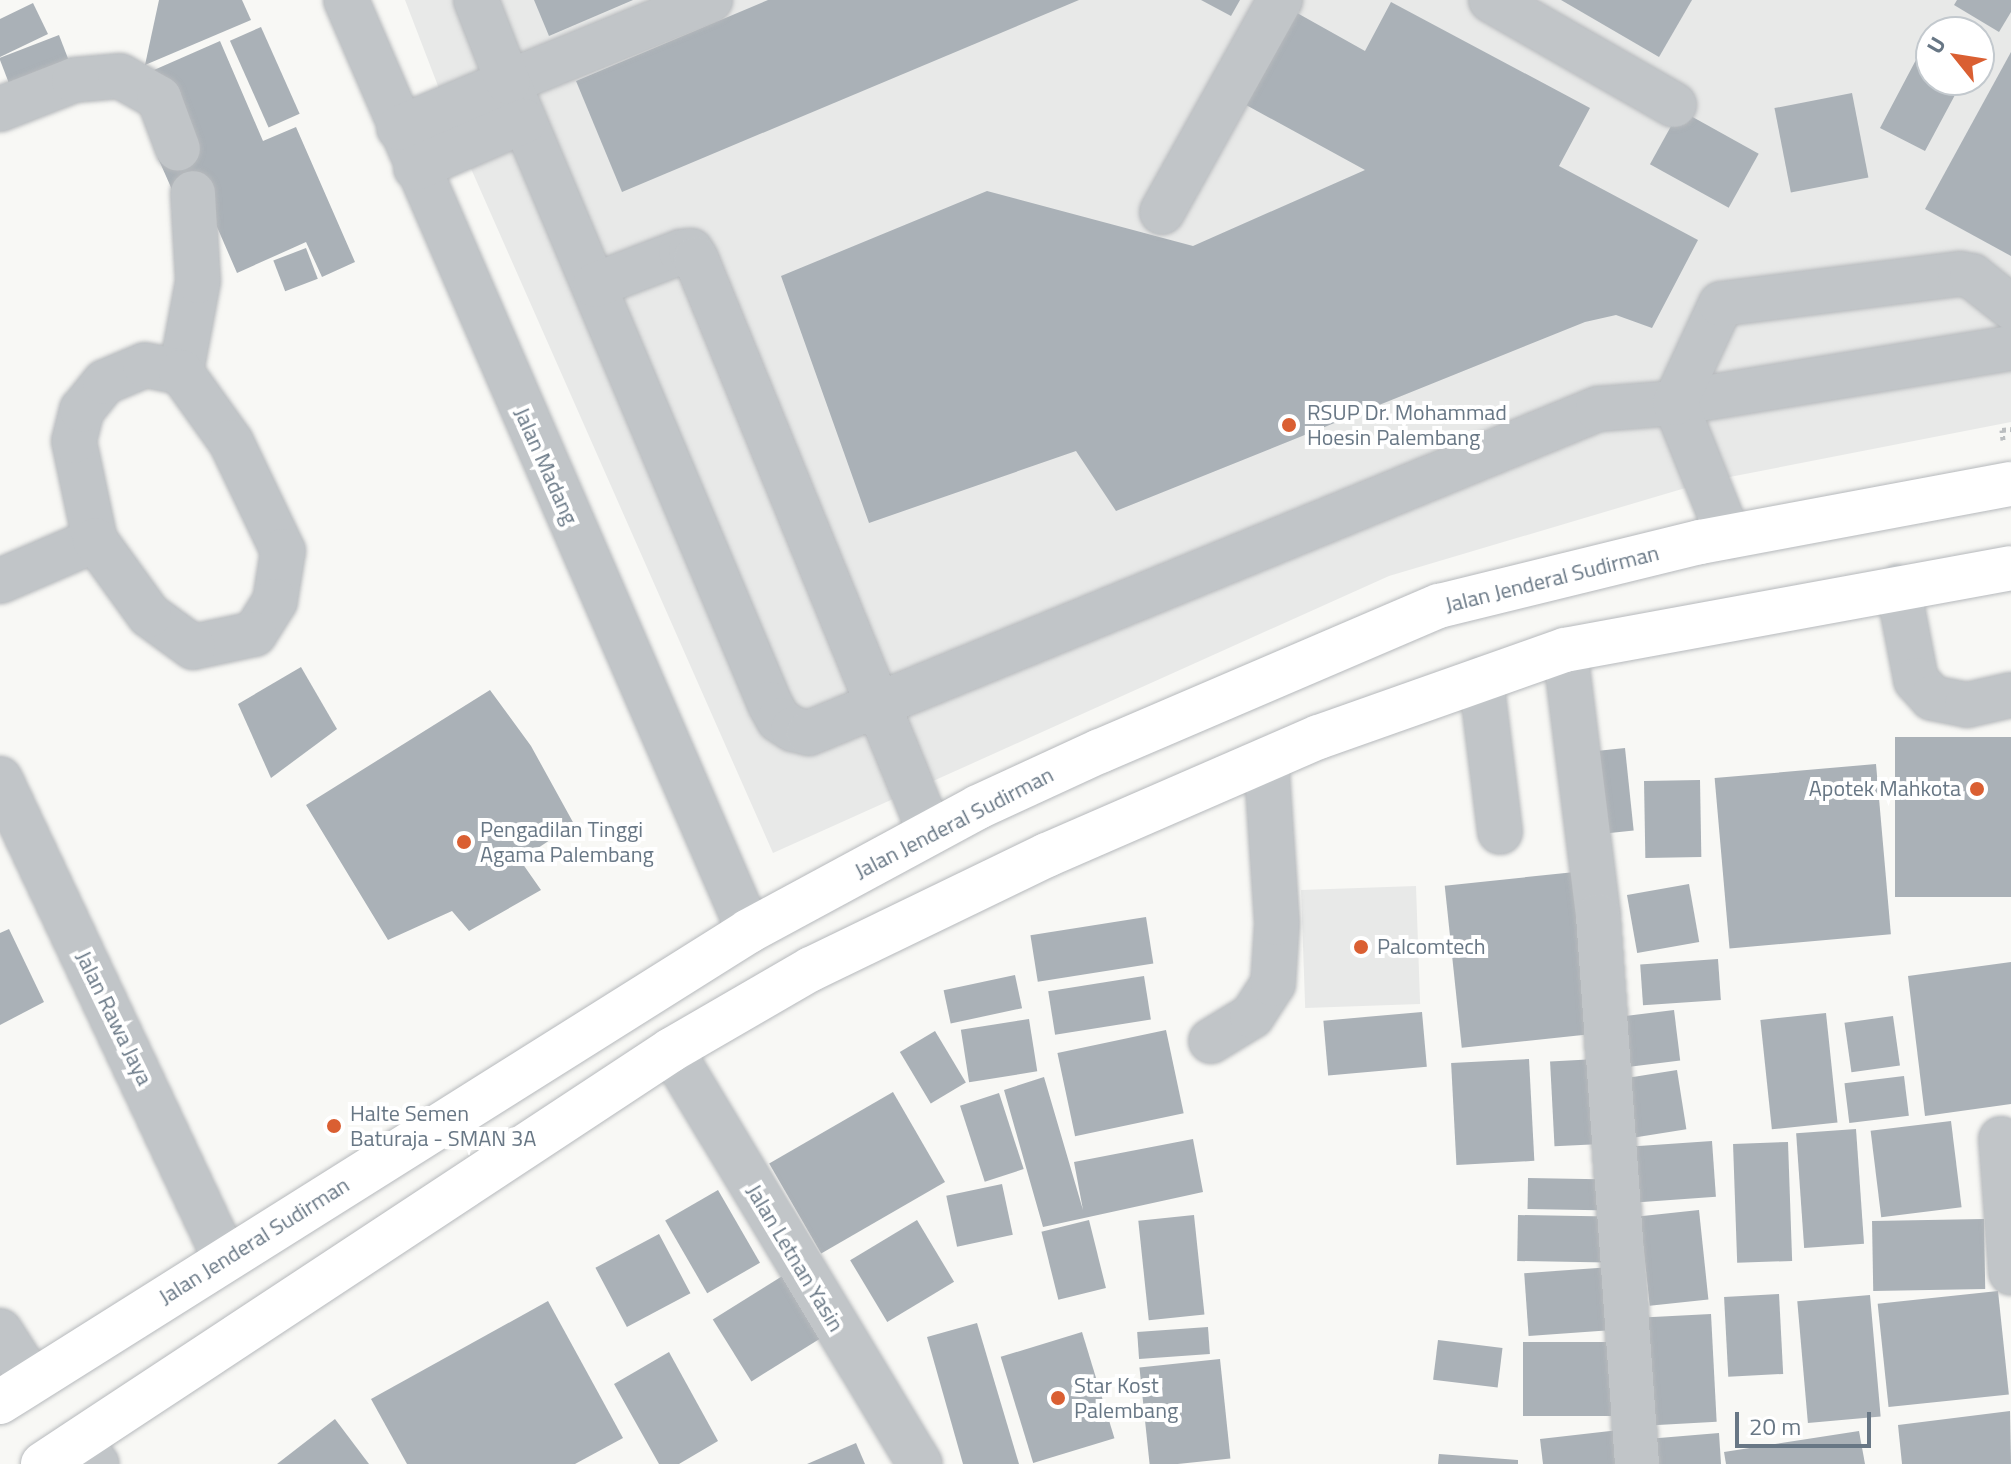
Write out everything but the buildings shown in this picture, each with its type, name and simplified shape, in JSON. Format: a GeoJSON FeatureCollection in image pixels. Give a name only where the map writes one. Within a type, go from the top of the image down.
{"type":"FeatureCollection","features":[{"type":"Feature","properties":{"kind":"highway","name":"Jalan Jenderal Sudirman"},"geometry":{"type":"LineString","coordinates":[[16,1391],[749,931],[930,832],[1100,751],[1439,606],[1729,537],[2011,484]]}},
{"type":"Feature","properties":{"kind":"highway"},"geometry":{"type":"LineString","coordinates":[[72,1457],[671,1050],[811,969],[1047,855],[1266,759],[1565,650],[2011,568]]}},
{"type":"Feature","properties":{"kind":"street","name":"Jalan Madang"},"geometry":{"type":"LineString","coordinates":[[346,0],[416,168],[749,931]]}},
{"type":"Feature","properties":{"kind":"street"},"geometry":{"type":"LineString","coordinates":[[476,0],[779,720],[809,733],[985,657],[1598,409],[1675,403],[2011,348]]}},
{"type":"Feature","properties":{"kind":"street"},"geometry":{"type":"LineString","coordinates":[[416,168],[516,101],[710,0]]}},
{"type":"Feature","properties":{"kind":"street"},"geometry":{"type":"LineString","coordinates":[[1162,212],[1280,0]]}},
{"type":"Feature","properties":{"kind":"street"},"geometry":{"type":"LineString","coordinates":[[1495,1],[1674,105]]}},
{"type":"Feature","properties":{"kind":"street"},"geometry":{"type":"LineString","coordinates":[[0,109],[74,80],[120,76],[159,98],[178,149]]}},
{"type":"Feature","properties":{"kind":"street"},"geometry":{"type":"LineString","coordinates":[[399,128],[516,101]]}},
{"type":"Feature","properties":{"kind":"street"},"geometry":{"type":"LineString","coordinates":[[181,372],[198,281],[193,193]]}},
{"type":"Feature","properties":{"kind":"street"},"geometry":{"type":"LineString","coordinates":[[595,285],[681,252],[691,251],[696,259],[881,704],[930,832]]}},
{"type":"Feature","properties":{"kind":"street"},"geometry":{"type":"LineString","coordinates":[[1729,537],[1675,403],[1718,310],[1729,299],[1960,274],[1972,276],[2011,307]]}},
{"type":"Feature","properties":{"kind":"street"},"geometry":{"type":"LineString","coordinates":[[145,365],[181,372],[231,442],[283,551],[275,601],[254,634],[193,647],[149,615],[95,540],[74,441],[82,410],[105,382],[145,365]]}},
{"type":"Feature","properties":{"kind":"street"},"geometry":{"type":"LineString","coordinates":[[0,581],[95,540]]}},
{"type":"Feature","properties":{"kind":"street"},"geometry":{"type":"LineString","coordinates":[[1898,587],[1916,680],[1932,698],[1967,705],[2011,695]]}},
{"type":"Feature","properties":{"kind":"street"},"geometry":{"type":"LineString","coordinates":[[1565,650],[1598,916],[1637,1464]]}},
{"type":"Feature","properties":{"kind":"street"},"geometry":{"type":"LineString","coordinates":[[1481,679],[1500,832]]}},
{"type":"Feature","properties":{"kind":"street"},"geometry":{"type":"LineString","coordinates":[[1211,1041],[1252,1016],[1273,984],[1277,923],[1266,759]]}},
{"type":"Feature","properties":{"kind":"street","name":"Jalan Rawa Jaya"},"geometry":{"type":"LineString","coordinates":[[0,779],[225,1258]]}},
{"type":"Feature","properties":{"kind":"street","name":"Jalan Letnan Yasin"},"geometry":{"type":"LineString","coordinates":[[671,1050],[920,1464]]}},
{"type":"Feature","properties":{"kind":"street"},"geometry":{"type":"LineString","coordinates":[[2001,1139],[2011,1273]]}},
{"type":"Feature","properties":{"kind":"street"},"geometry":{"type":"LineString","coordinates":[[0,1331],[16,1391]]}},
{"type":"Feature","properties":{"kind":"path"},"geometry":{"type":"LineString","coordinates":[[2002,430],[2011,429]]}},
{"type":"Feature","properties":{"kind":"shaded area","name":"RSUP Dr. Mohammad Hoesin Palembang"},"geometry":{"type":"Polygon","coordinates":[[[405,0],[2011,0],[2011,422],[1709,481],[1389,576],[773,853],[461,146],[405,0]]]}},
{"type":"Feature","properties":{"kind":"shaded area","name":"Palcomtech"},"geometry":{"type":"Polygon","coordinates":[[[1416,886],[1420,1004],[1305,1008],[1301,890],[1416,886]]]}},
{"type":"Feature","properties":{"kind":"place","name":"RSUP Dr. Mohammad Hoesin Palembang"},"geometry":{"type":"Point","coordinates":[1289,425]}},
{"type":"Feature","properties":{"kind":"place","name":"Apotek Mahkota"},"geometry":{"type":"Point","coordinates":[1977,789]}},
{"type":"Feature","properties":{"kind":"place","name":"Pengadilan Tinggi Agama Palembang"},"geometry":{"type":"Point","coordinates":[464,842]}},
{"type":"Feature","properties":{"kind":"place","name":"Palcomtech"},"geometry":{"type":"Point","coordinates":[1361,947]}},
{"type":"Feature","properties":{"kind":"place","name":"Halte Semen Baturaja - SMAN 3A"},"geometry":{"type":"Point","coordinates":[334,1126]}},
{"type":"Feature","properties":{"kind":"place","name":"Star Kost Palembang"},"geometry":{"type":"Point","coordinates":[1058,1398]}}]}
